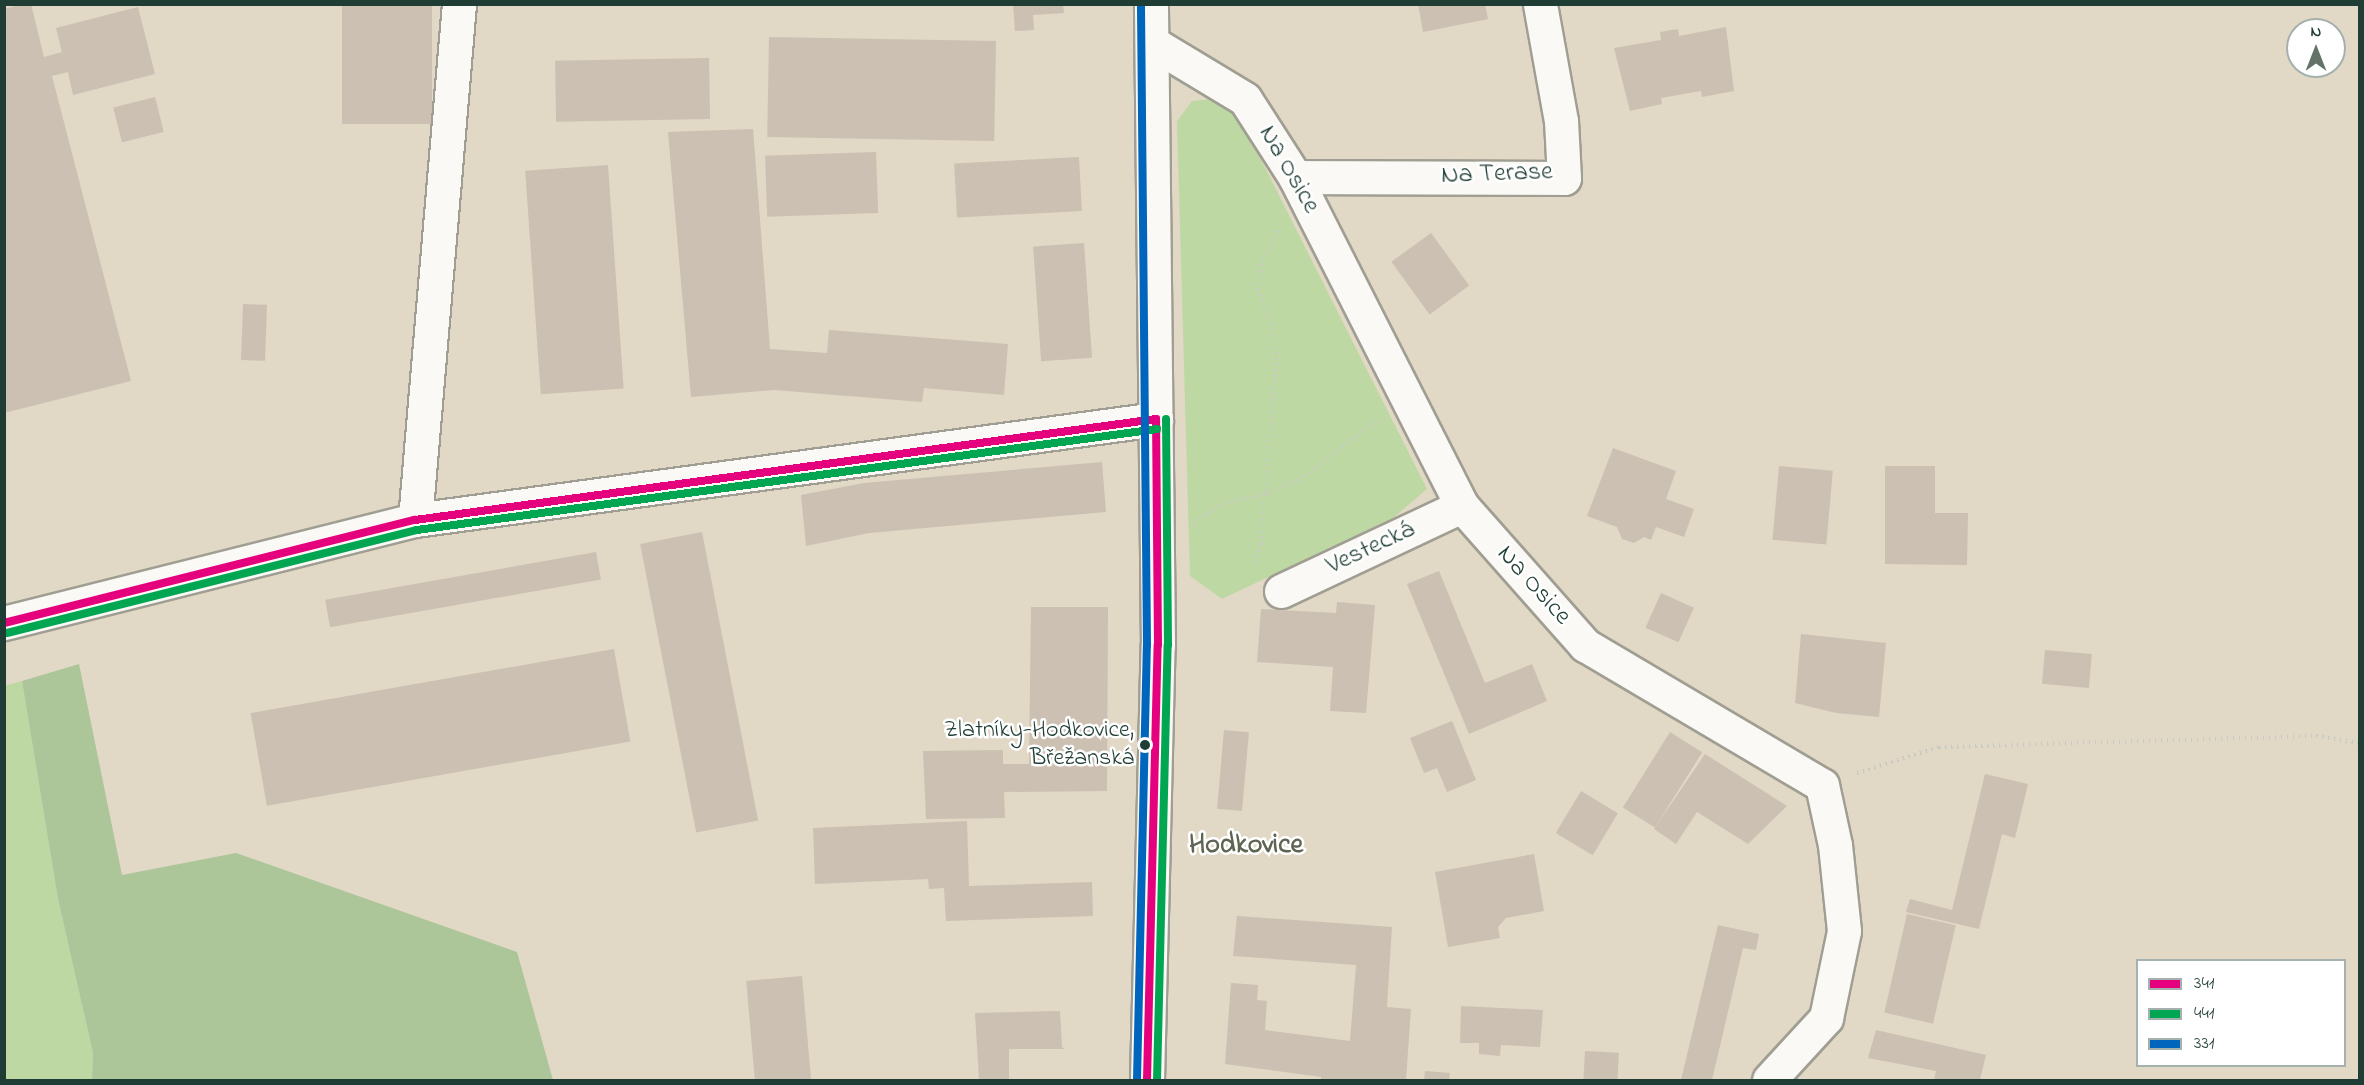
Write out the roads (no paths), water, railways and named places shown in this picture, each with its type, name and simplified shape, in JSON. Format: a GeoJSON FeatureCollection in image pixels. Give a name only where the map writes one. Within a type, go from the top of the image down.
{"type":"FeatureCollection","features":[{"type":"Feature","properties":{"kind":"street"},"geometry":{"type":"LineString","coordinates":[[415,520],[459,4]]}},
{"type":"Feature","properties":{"kind":"street"},"geometry":{"type":"LineString","coordinates":[[1147,1080],[1158,551],[1154,44],[1151,4]]}},
{"type":"Feature","properties":{"kind":"street","name":"Na Terase"},"geometry":{"type":"LineString","coordinates":[[1301,189],[1564,178],[1561,121],[1540,4]]}},
{"type":"Feature","properties":{"kind":"street","name":"Na Osice"},"geometry":{"type":"LineString","coordinates":[[1154,44],[1245,99],[1301,189],[1462,506],[1586,645],[1822,785],[1835,845],[1844,931],[1826,1018],[1769,1080]]}},
{"type":"Feature","properties":{"kind":"street"},"geometry":{"type":"LineString","coordinates":[[4,623],[415,520],[1156,419]]}},
{"type":"Feature","properties":{"kind":"street","name":"Vestecká"},"geometry":{"type":"LineString","coordinates":[[1281,591],[1462,506]]}},
{"type":"Feature","properties":{"kind":"place","name":"Zlatníky-Hodkovice, Břežanská"},"geometry":{"type":"Point","coordinates":[1145,745]}},
{"type":"Feature","properties":{"kind":"district","name":"Hodkovice"},"geometry":{"type":"Point","coordinates":[1246,846]}}]}
